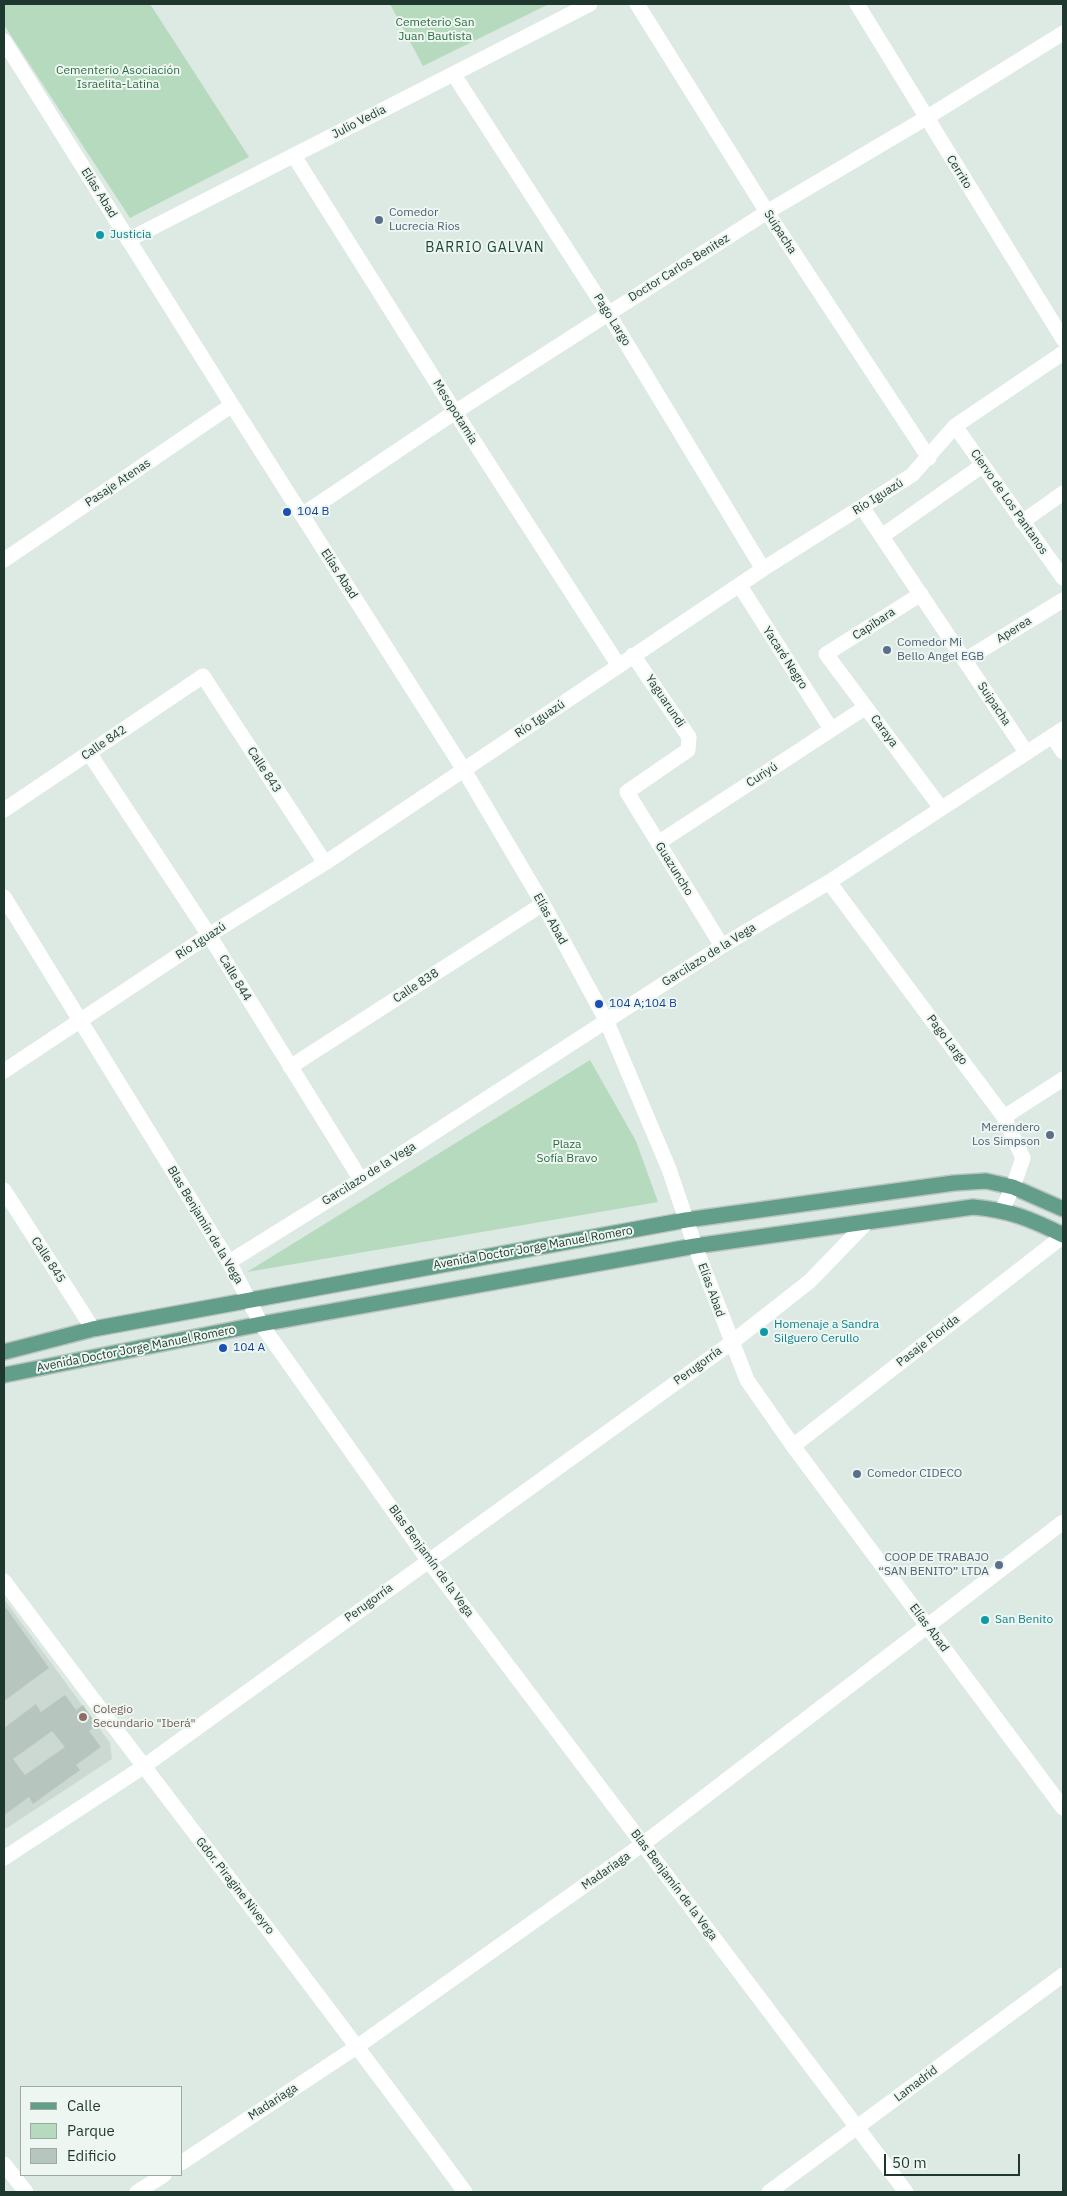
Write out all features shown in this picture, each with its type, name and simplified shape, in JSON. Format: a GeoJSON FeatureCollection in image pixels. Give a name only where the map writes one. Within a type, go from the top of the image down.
{"type":"FeatureCollection","features":[{"type":"Feature","properties":{"kind":"main road","name":"Avenida Doctor Jorge Manuel Romero"},"geometry":{"type":"LineString","coordinates":[[4,1352],[93,1329],[686,1220],[954,1183],[986,1181],[1013,1187],[1063,1208]]}},
{"type":"Feature","properties":{"kind":"main road","name":"Avenida Doctor Jorge Manuel Romero"},"geometry":{"type":"LineString","coordinates":[[4,1375],[262,1324],[695,1246],[973,1207],[1002,1210],[1027,1217],[1063,1235]]}},
{"type":"Feature","properties":{"kind":"street","name":"Julio Vedia"},"geometry":{"type":"LineString","coordinates":[[128,240],[590,4]]}},
{"type":"Feature","properties":{"kind":"street","name":"Suipacha"},"geometry":{"type":"LineString","coordinates":[[637,4],[767,212],[929,458]]}},
{"type":"Feature","properties":{"kind":"street","name":"Cerrito"},"geometry":{"type":"LineString","coordinates":[[857,4],[1063,339]]}},
{"type":"Feature","properties":{"kind":"street","name":"Doctor Carlos Benitez"},"geometry":{"type":"LineString","coordinates":[[302,515],[454,412],[608,312],[767,212],[1063,34]]}},
{"type":"Feature","properties":{"kind":"street","name":"Elías Abad"},"geometry":{"type":"LineString","coordinates":[[4,41],[232,406],[464,770],[543,904],[606,1020],[669,1169],[695,1246],[731,1343],[747,1380],[793,1446],[1063,1808]]}},
{"type":"Feature","properties":{"kind":"street","name":"Pago Largo"},"geometry":{"type":"LineString","coordinates":[[454,74],[608,312],[763,569]]}},
{"type":"Feature","properties":{"kind":"street","name":"Mesopotamia"},"geometry":{"type":"LineString","coordinates":[[294,156],[454,412],[619,666]]}},
{"type":"Feature","properties":{"kind":"street","name":"Río Iguazú"},"geometry":{"type":"LineString","coordinates":[[4,1072],[209,935],[325,863],[763,569],[912,475],[929,458],[955,426],[1063,352]]}},
{"type":"Feature","properties":{"kind":"street","name":"Pasaje Atenas"},"geometry":{"type":"LineString","coordinates":[[4,560],[232,406]]}},
{"type":"Feature","properties":{"kind":"street","name":"Ciervo de Los Pantanos"},"geometry":{"type":"LineString","coordinates":[[955,426],[1063,578]]}},
{"type":"Feature","properties":{"kind":"street"},"geometry":{"type":"LineString","coordinates":[[882,536],[982,465]]}},
{"type":"Feature","properties":{"kind":"street"},"geometry":{"type":"LineString","coordinates":[[1022,522],[1063,493]]}},
{"type":"Feature","properties":{"kind":"street","name":"Suipacha"},"geometry":{"type":"LineString","coordinates":[[862,507],[1026,752]]}},
{"type":"Feature","properties":{"kind":"street","name":"Yacaré Negro"},"geometry":{"type":"LineString","coordinates":[[740,586],[831,729]]}},
{"type":"Feature","properties":{"kind":"street","name":"Capibara"},"geometry":{"type":"LineString","coordinates":[[826,654],[921,594]]}},
{"type":"Feature","properties":{"kind":"street","name":"Aperea"},"geometry":{"type":"LineString","coordinates":[[965,660],[1063,600]]}},
{"type":"Feature","properties":{"kind":"street","name":"Caraya"},"geometry":{"type":"LineString","coordinates":[[826,654],[941,808]]}},
{"type":"Feature","properties":{"kind":"street","name":"Yaguarundi"},"geometry":{"type":"LineString","coordinates":[[627,792],[688,750],[689,737],[633,655]]}},
{"type":"Feature","properties":{"kind":"street","name":"Calle 842"},"geometry":{"type":"LineString","coordinates":[[4,810],[203,676]]}},
{"type":"Feature","properties":{"kind":"street","name":"Calle 843"},"geometry":{"type":"LineString","coordinates":[[203,676],[325,863]]}},
{"type":"Feature","properties":{"kind":"street","name":"Curiyú"},"geometry":{"type":"LineString","coordinates":[[658,843],[866,707]]}},
{"type":"Feature","properties":{"kind":"street"},"geometry":{"type":"LineString","coordinates":[[1057,733],[1063,752]]}},
{"type":"Feature","properties":{"kind":"street","name":"Garcilazo de la Vega"},"geometry":{"type":"LineString","coordinates":[[229,1262],[361,1180],[722,946],[829,882],[1057,733]]}},
{"type":"Feature","properties":{"kind":"street","name":"Calle 844"},"geometry":{"type":"LineString","coordinates":[[89,753],[209,935],[361,1180]]}},
{"type":"Feature","properties":{"kind":"street","name":"Guazuncho"},"geometry":{"type":"LineString","coordinates":[[627,792],[722,946]]}},
{"type":"Feature","properties":{"kind":"street","name":"Pago Largo"},"geometry":{"type":"LineString","coordinates":[[829,882],[1004,1117],[1023,1158],[1013,1187],[1002,1210]]}},
{"type":"Feature","properties":{"kind":"street","name":"Blas Benjamín de la Vega"},"geometry":{"type":"LineString","coordinates":[[4,897],[229,1262],[262,1324],[428,1560],[906,2192]]}},
{"type":"Feature","properties":{"kind":"street","name":"Calle 838"},"geometry":{"type":"LineString","coordinates":[[290,1068],[543,904]]}},
{"type":"Feature","properties":{"kind":"street"},"geometry":{"type":"LineString","coordinates":[[1004,1117],[1063,1079]]}},
{"type":"Feature","properties":{"kind":"street","name":"Calle 845"},"geometry":{"type":"LineString","coordinates":[[4,1190],[93,1329]]}},
{"type":"Feature","properties":{"kind":"street","name":"Perugorría"},"geometry":{"type":"LineString","coordinates":[[4,1858],[142,1767],[731,1343],[810,1281],[867,1222]]}},
{"type":"Feature","properties":{"kind":"street","name":"Pasaje Florida"},"geometry":{"type":"LineString","coordinates":[[793,1446],[1063,1235]]}},
{"type":"Feature","properties":{"kind":"street","name":"Madariaga"},"geometry":{"type":"LineString","coordinates":[[182,2162],[358,2046],[643,1844],[927,1624],[1063,1522]]}},
{"type":"Feature","properties":{"kind":"street","name":"Gdor. Piragine Niveyro"},"geometry":{"type":"LineString","coordinates":[[4,1581],[142,1767],[358,2046],[465,2192]]}},
{"type":"Feature","properties":{"kind":"street","name":"Lamadrid"},"geometry":{"type":"LineString","coordinates":[[769,2192],[1063,1975]]}},
{"type":"Feature","properties":{"kind":"street"},"geometry":{"type":"LineString","coordinates":[[4,2164],[26,2192]]}},
{"type":"Feature","properties":{"kind":"street"},"geometry":{"type":"LineString","coordinates":[[137,2192],[162,2176]]}},
{"type":"Feature","properties":{"kind":"shaded area"},"geometry":{"type":"Polygon","coordinates":[[[4,1599],[110,1743],[112,1759],[4,1830],[4,1599]]]}},
{"type":"Feature","properties":{"kind":"green space","name":"Cementerio Asociación Israelita-Latina"},"geometry":{"type":"Polygon","coordinates":[[[4,4],[150,4],[249,157],[130,218],[4,25],[4,4]]]}},
{"type":"Feature","properties":{"kind":"green space","name":"Cemeterio San Juan Bautista"},"geometry":{"type":"Polygon","coordinates":[[[390,4],[549,4],[423,66],[390,4]]]}},
{"type":"Feature","properties":{"kind":"green space","name":"Plaza Sofía Bravo"},"geometry":{"type":"Polygon","coordinates":[[[590,1060],[636,1141],[658,1202],[247,1272],[590,1060]]]}},
{"type":"Feature","properties":{"kind":"building"},"geometry":{"type":"Polygon","coordinates":[[[4,1605],[49,1668],[4,1701],[4,1605]]]}},
{"type":"Feature","properties":{"kind":"building","name":"Colegio Secundario \"Iberá\""},"geometry":{"type":"Polygon","coordinates":[[[65,1695],[76,1710],[83,1705],[97,1725],[89,1731],[101,1747],[76,1765],[80,1770],[33,1804],[29,1797],[4,1815],[4,1728],[36,1704],[41,1712],[65,1695]],[[52,1731],[13,1759],[25,1775],[65,1747],[52,1731]]]}},
{"type":"Feature","properties":{"kind":"place","name":"Comedor Lucrecia Rios"},"geometry":{"type":"Point","coordinates":[379,220]}},
{"type":"Feature","properties":{"kind":"place","name":"Justicia"},"geometry":{"type":"Point","coordinates":[100,235]}},
{"type":"Feature","properties":{"kind":"place","name":"104 B"},"geometry":{"type":"Point","coordinates":[287,512]}},
{"type":"Feature","properties":{"kind":"place","name":"Comedor Mi Bello Angel EGB"},"geometry":{"type":"Point","coordinates":[887,650]}},
{"type":"Feature","properties":{"kind":"place","name":"104 A;104 B"},"geometry":{"type":"Point","coordinates":[599,1004]}},
{"type":"Feature","properties":{"kind":"place","name":"Merendero Los Simpson"},"geometry":{"type":"Point","coordinates":[1050,1135]}},
{"type":"Feature","properties":{"kind":"place","name":"Homenaje a Sandra Silguero Cerullo"},"geometry":{"type":"Point","coordinates":[764,1332]}},
{"type":"Feature","properties":{"kind":"place","name":"104 A"},"geometry":{"type":"Point","coordinates":[223,1348]}},
{"type":"Feature","properties":{"kind":"place","name":"Comedor CIDECO"},"geometry":{"type":"Point","coordinates":[857,1474]}},
{"type":"Feature","properties":{"kind":"place","name":"COOP DE TRABAJO “SAN BENITO” LTDA"},"geometry":{"type":"Point","coordinates":[999,1565]}},
{"type":"Feature","properties":{"kind":"place","name":"San Benito"},"geometry":{"type":"Point","coordinates":[985,1620]}},
{"type":"Feature","properties":{"kind":"place","name":"Colegio Secundario \"Iberá\""},"geometry":{"type":"Point","coordinates":[83,1717]}},
{"type":"Feature","properties":{"kind":"district","name":"BARRIO GALVAN"},"geometry":{"type":"Point","coordinates":[485,248]}}]}
